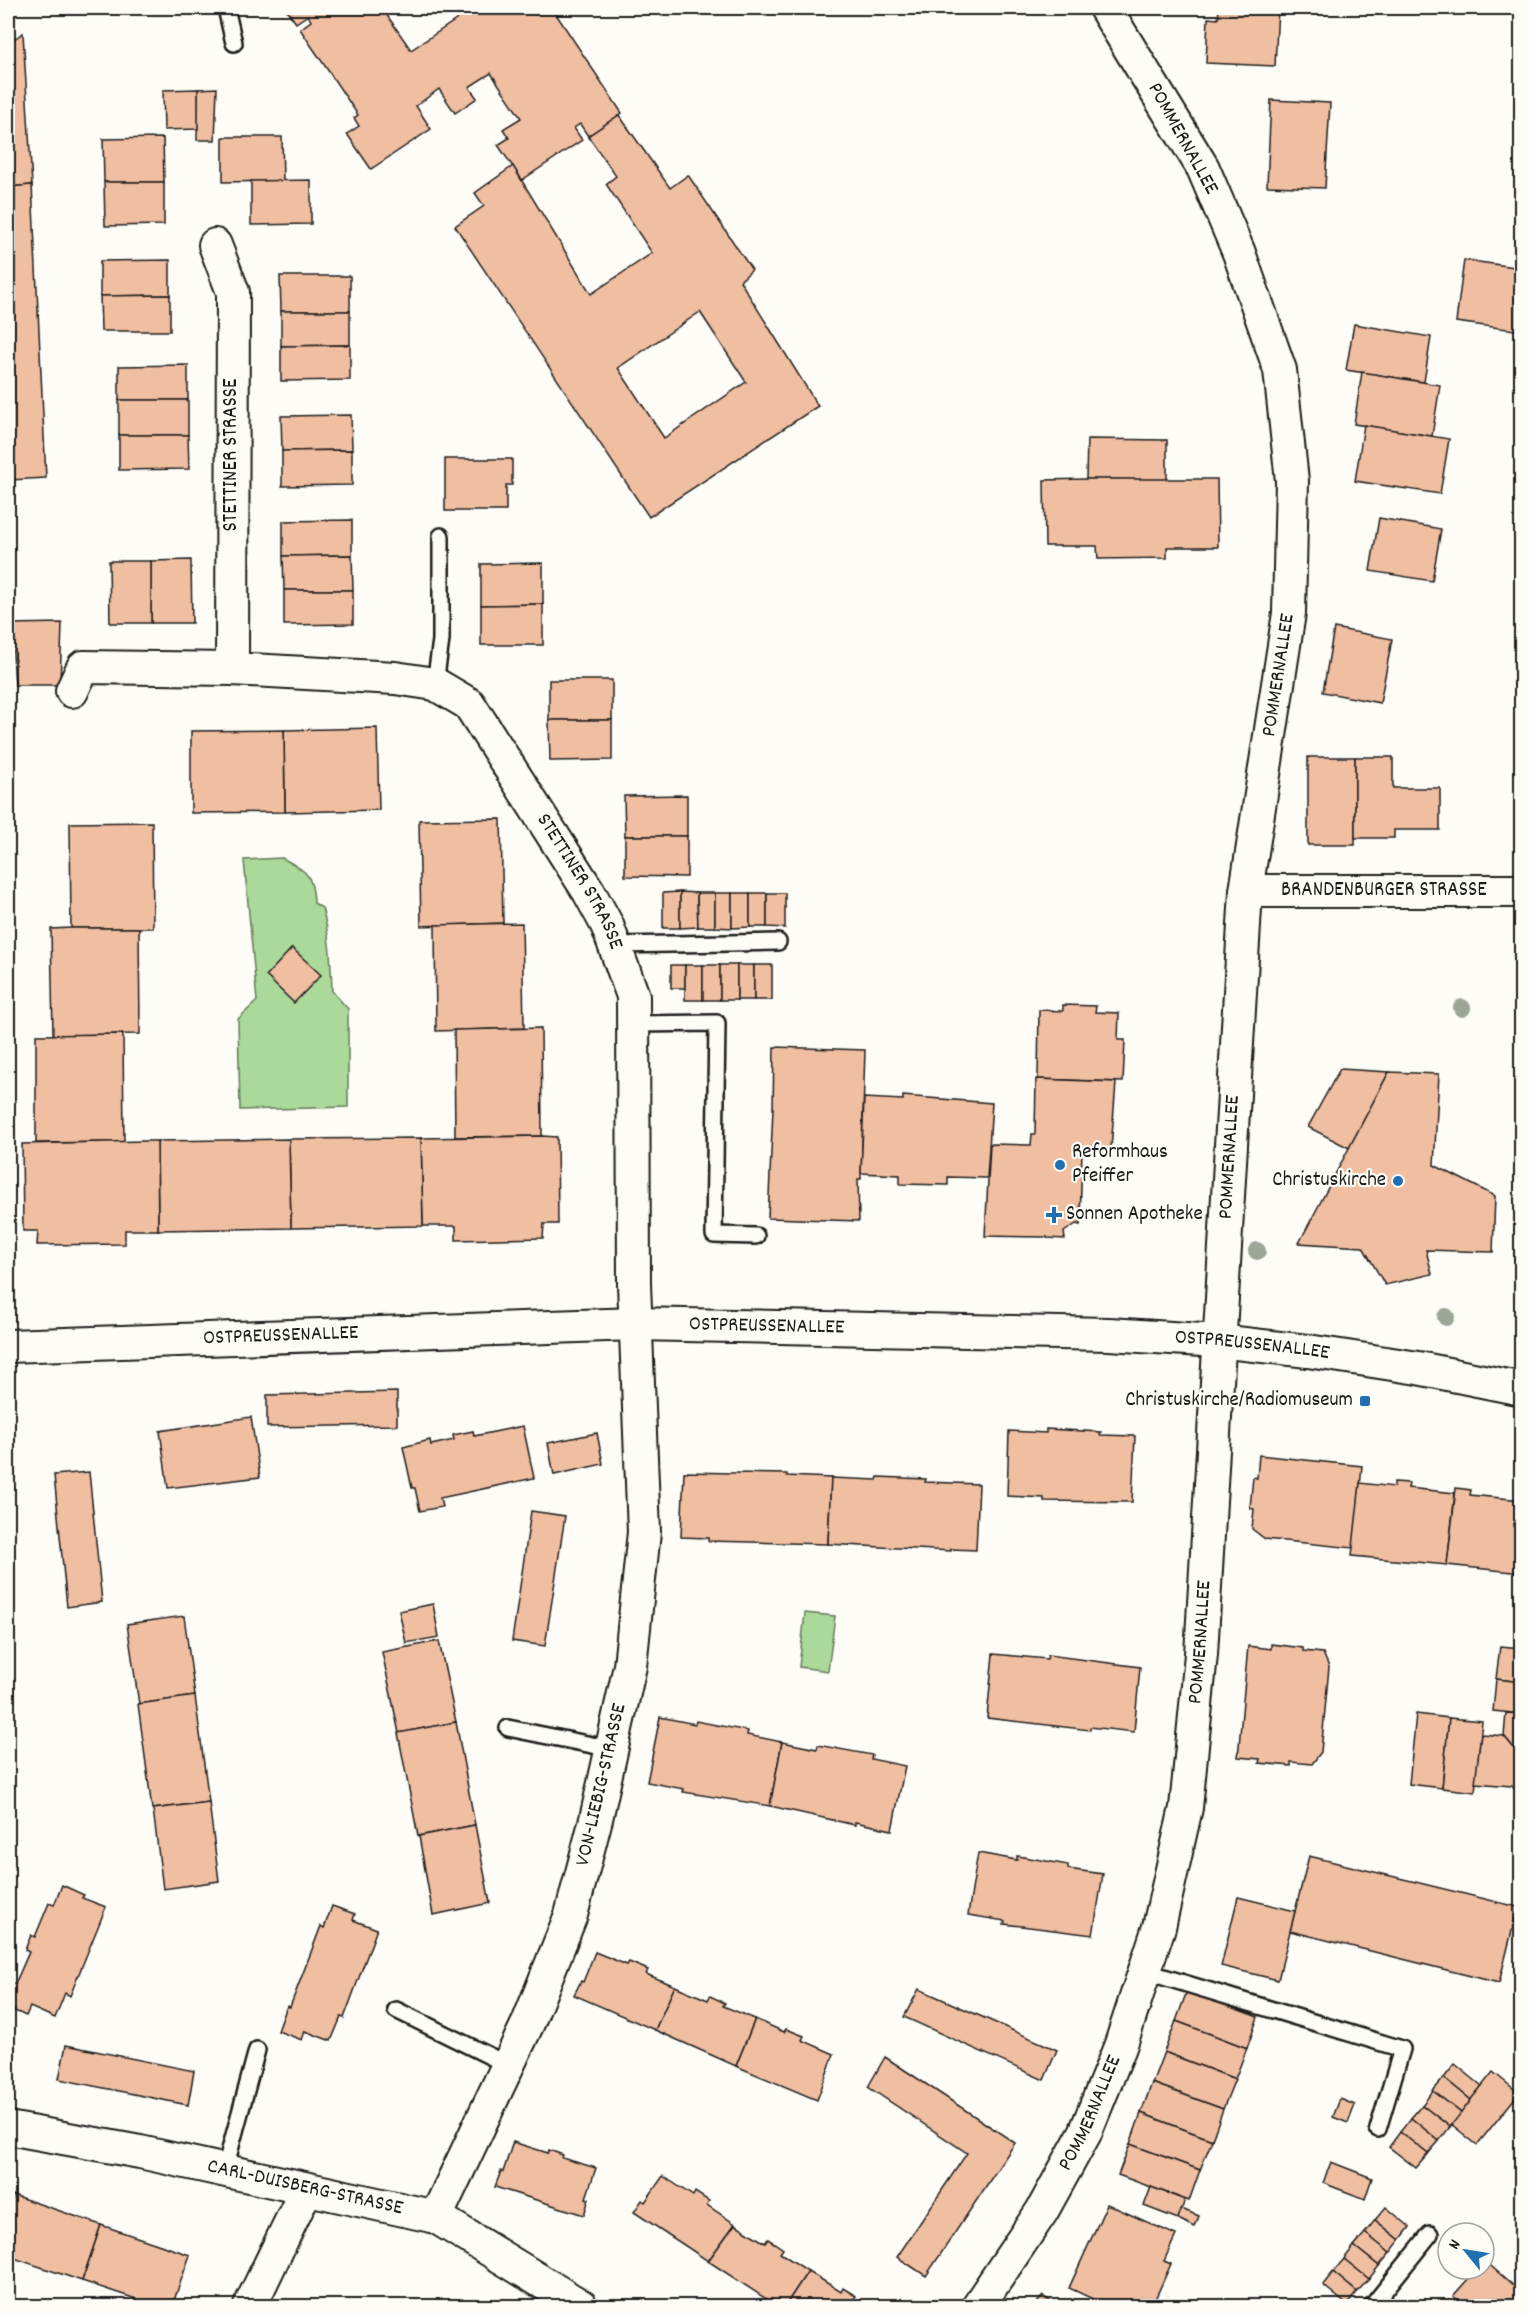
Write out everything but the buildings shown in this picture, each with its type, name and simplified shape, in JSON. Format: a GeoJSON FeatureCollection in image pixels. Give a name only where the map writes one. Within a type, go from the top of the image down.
{"type":"FeatureCollection","features":[{"type":"Feature","properties":{"kind":"street","name":"POMMERNALLEE"},"geometry":{"type":"LineString","coordinates":[[978,2307],[1042,2211],[1084,2133],[1120,2047],[1159,1927],[1186,1808],[1201,1654],[1246,891],[1289,612],[1292,481],[1280,370],[1239,254],[1203,168],[1105,8]]}},
{"type":"Feature","properties":{"kind":"street","name":"STETTINER STRASSE"},"geometry":{"type":"LineString","coordinates":[[215,244],[233,292],[232,669]]}},
{"type":"Feature","properties":{"kind":"street","name":"STETTINER STRASSE"},"geometry":{"type":"LineString","coordinates":[[72,691],[83,667],[232,669],[395,678],[435,684],[469,704],[589,892],[616,945],[633,996],[635,1324]]}},
{"type":"Feature","properties":{"kind":"street","name":"BRANDENBURGER STRASSE"},"geometry":{"type":"LineString","coordinates":[[1246,891],[1521,891]]}},
{"type":"Feature","properties":{"kind":"street","name":"OSTPREUSSENALLEE"},"geometry":{"type":"LineString","coordinates":[[8,1346],[635,1324],[1109,1334],[1218,1341],[1308,1351],[1418,1368],[1521,1389]]}},
{"type":"Feature","properties":{"kind":"street","name":"VON-LIEBIG-STRASSE"},"geometry":{"type":"LineString","coordinates":[[436,2217],[528,2022],[571,1915],[612,1749],[630,1666],[644,1532],[635,1324]]}},
{"type":"Feature","properties":{"kind":"street","name":"CARL-DUISBERG-STRASSE"},"geometry":{"type":"LineString","coordinates":[[8,2128],[140,2152],[436,2217],[580,2307]]}},
{"type":"Feature","properties":{"kind":"street"},"geometry":{"type":"LineString","coordinates":[[250,2307],[306,2190]]}},
{"type":"Feature","properties":{"kind":"lane"},"geometry":{"type":"LineString","coordinates":[[226,8],[234,43]]}},
{"type":"Feature","properties":{"kind":"lane"},"geometry":{"type":"LineString","coordinates":[[435,684],[441,640],[441,536]]}},
{"type":"Feature","properties":{"kind":"lane"},"geometry":{"type":"LineString","coordinates":[[616,945],[778,942]]}},
{"type":"Feature","properties":{"kind":"lane"},"geometry":{"type":"LineString","coordinates":[[634,1024],[717,1023],[714,1235],[756,1236]]}},
{"type":"Feature","properties":{"kind":"lane"},"geometry":{"type":"LineString","coordinates":[[508,1728],[612,1749]]}},
{"type":"Feature","properties":{"kind":"lane"},"geometry":{"type":"LineString","coordinates":[[1144,1971],[1402,2049],[1378,2129]]}},
{"type":"Feature","properties":{"kind":"lane"},"geometry":{"type":"LineString","coordinates":[[396,2010],[508,2065]]}},
{"type":"Feature","properties":{"kind":"lane"},"geometry":{"type":"LineString","coordinates":[[225,2172],[256,2050]]}},
{"type":"Feature","properties":{"kind":"lane"},"geometry":{"type":"LineString","coordinates":[[1372,2307],[1430,2234]]}},
{"type":"Feature","properties":{"kind":"green space"},"geometry":{"type":"Polygon","coordinates":[[[282,858],[307,874],[312,886],[314,903],[322,908],[325,918],[331,960],[332,991],[348,1009],[348,1107],[240,1110],[238,1019],[257,1001],[244,860],[282,858]]]}},
{"type":"Feature","properties":{"kind":"green space"},"geometry":{"type":"Polygon","coordinates":[[[805,1613],[835,1616],[828,1671],[799,1667],[805,1613]]]}},
{"type":"Feature","properties":{"kind":"place","name":"Reformhaus Pfeiffer"},"geometry":{"type":"Point","coordinates":[1060,1165]}},
{"type":"Feature","properties":{"kind":"place","name":"Christuskirche"},"geometry":{"type":"Point","coordinates":[1398,1181]}},
{"type":"Feature","properties":{"kind":"place","name":"Sonnen Apotheke"},"geometry":{"type":"Point","coordinates":[1054,1215]}},
{"type":"Feature","properties":{"kind":"place","name":"Christuskirche/Radiomuseum"},"geometry":{"type":"Point","coordinates":[1365,1401]}}]}
